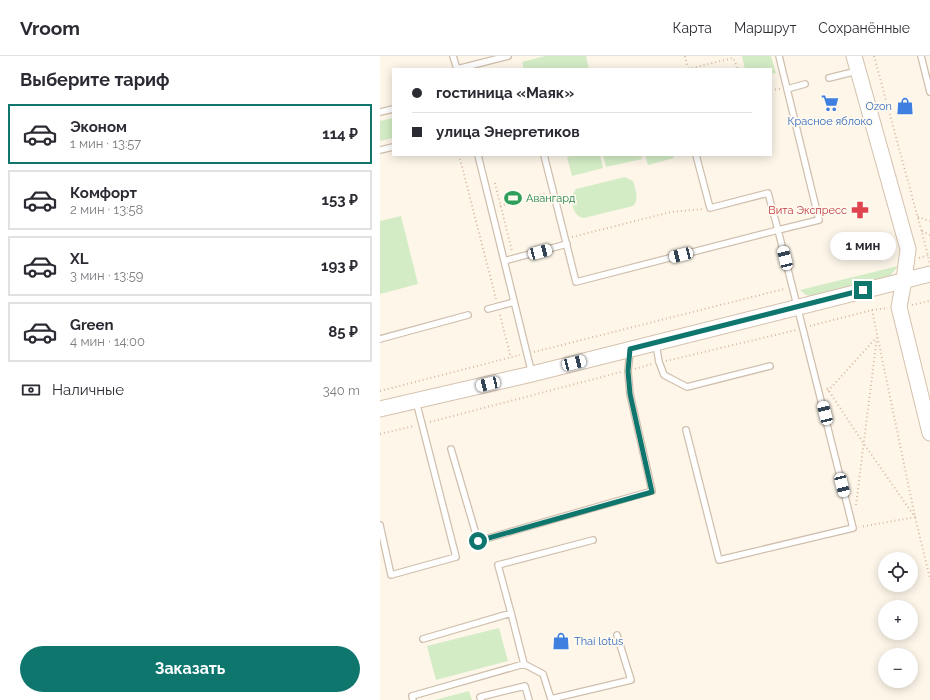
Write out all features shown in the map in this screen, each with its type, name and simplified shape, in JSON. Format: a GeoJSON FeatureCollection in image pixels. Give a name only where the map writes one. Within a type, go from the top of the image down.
{"type":"FeatureCollection","features":[{"type":"Feature","properties":{"kind":"street"},"geometry":{"type":"LineString","coordinates":[[856,63],[908,249],[899,307],[930,433]]}},
{"type":"Feature","properties":{"kind":"street"},"geometry":{"type":"LineString","coordinates":[[380,409],[532,374],[797,306],[930,274]]}},
{"type":"Feature","properties":{"kind":"lane"},"geometry":{"type":"LineString","coordinates":[[453,56],[457,68]]}},
{"type":"Feature","properties":{"kind":"lane"},"geometry":{"type":"LineString","coordinates":[[461,68],[508,56]]}},
{"type":"Feature","properties":{"kind":"lane"},"geometry":{"type":"LineString","coordinates":[[544,156],[576,282],[819,220],[779,56]]}},
{"type":"Feature","properties":{"kind":"lane"},"geometry":{"type":"LineString","coordinates":[[921,56],[930,92]]}},
{"type":"Feature","properties":{"kind":"lane"},"geometry":{"type":"LineString","coordinates":[[829,78],[856,63]]}},
{"type":"Feature","properties":{"kind":"lane"},"geometry":{"type":"LineString","coordinates":[[787,89],[805,84]]}},
{"type":"Feature","properties":{"kind":"lane"},"geometry":{"type":"LineString","coordinates":[[380,112],[392,108]]}},
{"type":"Feature","properties":{"kind":"lane"},"geometry":{"type":"LineString","coordinates":[[380,150],[392,147]]}},
{"type":"Feature","properties":{"kind":"lane"},"geometry":{"type":"LineString","coordinates":[[478,156],[532,374]]}},
{"type":"Feature","properties":{"kind":"lane"},"geometry":{"type":"LineString","coordinates":[[686,430],[719,560],[853,528],[768,193],[710,208],[696,156]]}},
{"type":"Feature","properties":{"kind":"lane"},"geometry":{"type":"LineString","coordinates":[[504,262],[566,241]]}},
{"type":"Feature","properties":{"kind":"lane"},"geometry":{"type":"LineString","coordinates":[[488,309],[514,302]]}},
{"type":"Feature","properties":{"kind":"lane"},"geometry":{"type":"LineString","coordinates":[[380,339],[468,315]]}},
{"type":"Feature","properties":{"kind":"lane"},"geometry":{"type":"LineString","coordinates":[[656,342],[659,362],[664,375],[687,387],[770,366]]}},
{"type":"Feature","properties":{"kind":"lane"},"geometry":{"type":"LineString","coordinates":[[451,449],[478,541],[652,492],[630,394],[628,371],[630,349]]}},
{"type":"Feature","properties":{"kind":"lane"},"geometry":{"type":"LineString","coordinates":[[380,525],[391,575],[456,556],[416,401]]}},
{"type":"Feature","properties":{"kind":"lane"},"geometry":{"type":"LineString","coordinates":[[524,664],[498,565],[593,540]]}},
{"type":"Feature","properties":{"kind":"lane"},"geometry":{"type":"LineString","coordinates":[[423,639],[511,613]]}},
{"type":"Feature","properties":{"kind":"lane"},"geometry":{"type":"LineString","coordinates":[[413,700],[412,696],[524,664],[544,674],[551,699],[631,680],[617,635]]}},
{"type":"Feature","properties":{"kind":"lane"},"geometry":{"type":"LineString","coordinates":[[481,700],[480,697],[525,686],[528,700]]}},
{"type":"Feature","properties":{"kind":"path"},"geometry":{"type":"LineString","coordinates":[[685,56],[688,68]]}},
{"type":"Feature","properties":{"kind":"path"},"geometry":{"type":"LineString","coordinates":[[874,56],[921,231],[928,255],[930,255]]}},
{"type":"Feature","properties":{"kind":"path"},"geometry":{"type":"LineString","coordinates":[[692,68],[734,58],[738,68]]}},
{"type":"Feature","properties":{"kind":"path"},"geometry":{"type":"LineString","coordinates":[[459,156],[511,358]]}},
{"type":"Feature","properties":{"kind":"path"},"geometry":{"type":"LineString","coordinates":[[493,177],[514,259]]}},
{"type":"Feature","properties":{"kind":"path"},"geometry":{"type":"LineString","coordinates":[[532,197],[553,191]]}},
{"type":"Feature","properties":{"kind":"path"},"geometry":{"type":"LineString","coordinates":[[500,206],[510,203]]}},
{"type":"Feature","properties":{"kind":"path"},"geometry":{"type":"LineString","coordinates":[[566,241],[672,212],[710,208]]}},
{"type":"Feature","properties":{"kind":"path"},"geometry":{"type":"LineString","coordinates":[[918,217],[930,222]]}},
{"type":"Feature","properties":{"kind":"path"},"geometry":{"type":"LineString","coordinates":[[921,231],[930,235]]}},
{"type":"Feature","properties":{"kind":"path"},"geometry":{"type":"LineString","coordinates":[[380,391],[792,287]]}},
{"type":"Feature","properties":{"kind":"path"},"geometry":{"type":"LineString","coordinates":[[872,310],[915,517],[930,578]]}},
{"type":"Feature","properties":{"kind":"path"},"geometry":{"type":"LineString","coordinates":[[821,399],[877,337]]}},
{"type":"Feature","properties":{"kind":"path"},"geometry":{"type":"LineString","coordinates":[[856,505],[877,337]]}},
{"type":"Feature","properties":{"kind":"path"},"geometry":{"type":"LineString","coordinates":[[825,385],[915,517]]}},
{"type":"Feature","properties":{"kind":"path"},"geometry":{"type":"LineString","coordinates":[[853,528],[915,517]]}},
{"type":"Feature","properties":{"kind":"green space"},"geometry":{"type":"Polygon","coordinates":[[[545,56],[586,56],[589,68],[524,68],[522,62],[545,56]]]}},
{"type":"Feature","properties":{"kind":"green space"},"geometry":{"type":"Polygon","coordinates":[[[742,56],[771,56],[776,73],[772,74],[772,68],[745,68],[742,56]]]}},
{"type":"Feature","properties":{"kind":"green space"},"geometry":{"type":"Polygon","coordinates":[[[392,118],[392,138],[380,141],[380,121],[392,118]]]}},
{"type":"Feature","properties":{"kind":"green space"},"geometry":{"type":"Polygon","coordinates":[[[600,156],[603,168],[572,176],[567,157],[600,156]]]}},
{"type":"Feature","properties":{"kind":"green space"},"geometry":{"type":"Polygon","coordinates":[[[603,156],[641,156],[642,159],[606,167],[603,156]]]}},
{"type":"Feature","properties":{"kind":"green space"},"geometry":{"type":"Polygon","coordinates":[[[645,156],[673,156],[674,158],[648,165],[645,156]]]}},
{"type":"Feature","properties":{"kind":"green space"},"geometry":{"type":"Polygon","coordinates":[[[625,177],[633,181],[635,187],[637,197],[633,206],[584,218],[580,217],[576,213],[571,197],[576,189],[625,177]]]}},
{"type":"Feature","properties":{"kind":"green space"},"geometry":{"type":"Polygon","coordinates":[[[401,216],[418,284],[380,294],[380,221],[401,216]]]}},
{"type":"Feature","properties":{"kind":"green space"},"geometry":{"type":"Polygon","coordinates":[[[898,266],[890,276],[884,279],[813,297],[806,295],[800,290],[898,266]]]}},
{"type":"Feature","properties":{"kind":"green space"},"geometry":{"type":"Polygon","coordinates":[[[499,628],[508,661],[436,680],[427,646],[499,628]]]}},
{"type":"Feature","properties":{"kind":"green space"},"geometry":{"type":"Polygon","coordinates":[[[469,691],[472,700],[435,700],[469,691]]]}},
{"type":"Feature","properties":{"kind":"place","name":"Красное яблоко"},"geometry":{"type":"Point","coordinates":[830,103]}},
{"type":"Feature","properties":{"kind":"place","name":"Ozon"},"geometry":{"type":"Point","coordinates":[905,106]}},
{"type":"Feature","properties":{"kind":"place","name":"Авангард"},"geometry":{"type":"Point","coordinates":[513,198]}},
{"type":"Feature","properties":{"kind":"place","name":"Вита Экспресс"},"geometry":{"type":"Point","coordinates":[860,210]}},
{"type":"Feature","properties":{"kind":"place","name":"Thai lotus"},"geometry":{"type":"Point","coordinates":[561,641]}},
{"type":"Feature","properties":{"kind":"route"},"geometry":{"type":"LineString","coordinates":[[478,541],[652,492],[630,394],[628,371],[630,349],[863,290]]}}]}
